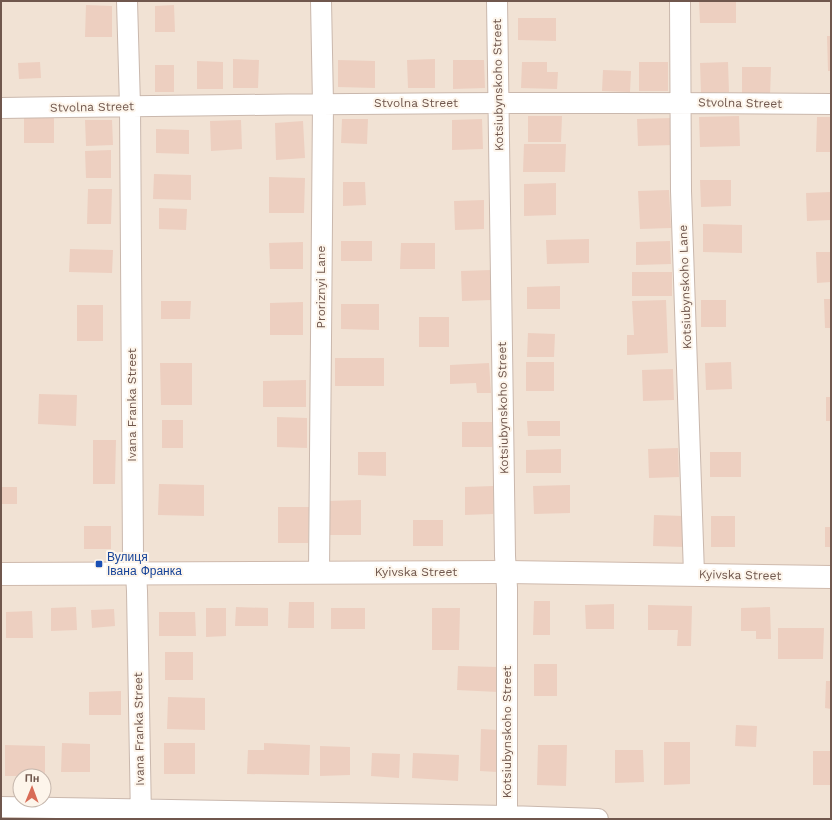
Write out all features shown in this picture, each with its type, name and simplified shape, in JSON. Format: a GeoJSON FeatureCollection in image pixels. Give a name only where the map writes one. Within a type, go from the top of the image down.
{"type":"FeatureCollection","features":[{"type":"Feature","properties":{"kind":"street","name":"Ivana Franka Street"},"geometry":{"type":"LineString","coordinates":[[127,1],[130,106],[133,556],[136,573],[141,814]]}},
{"type":"Feature","properties":{"kind":"street","name":"Proriznyi Lane"},"geometry":{"type":"LineString","coordinates":[[319,573],[323,104],[321,1]]}},
{"type":"Feature","properties":{"kind":"street","name":"Kotsiubynskoho Street"},"geometry":{"type":"LineString","coordinates":[[497,1],[506,588],[507,818]]}},
{"type":"Feature","properties":{"kind":"street","name":"Kotsiubynskoho Lane"},"geometry":{"type":"LineString","coordinates":[[680,1],[681,191],[694,574]]}},
{"type":"Feature","properties":{"kind":"street","name":"Stvolna Street"},"geometry":{"type":"LineString","coordinates":[[1,108],[681,102],[831,104]]}},
{"type":"Feature","properties":{"kind":"street","name":"Kyivska Street"},"geometry":{"type":"LineString","coordinates":[[1,574],[505,572],[831,577]]}},
{"type":"Feature","properties":{"kind":"street"},"geometry":{"type":"LineString","coordinates":[[1,807],[141,814],[598,819]]}},
{"type":"Feature","properties":{"kind":"shaded area"},"geometry":{"type":"Polygon","coordinates":[[[1,1],[831,1],[831,819],[1,819],[1,1]]]}},
{"type":"Feature","properties":{"kind":"building"},"geometry":{"type":"Polygon","coordinates":[[[699,1],[736,1],[736,23],[700,23],[699,1]]]}},
{"type":"Feature","properties":{"kind":"building"},"geometry":{"type":"Polygon","coordinates":[[[86,5],[112,6],[112,37],[85,37],[86,5]]]}},
{"type":"Feature","properties":{"kind":"building"},"geometry":{"type":"Polygon","coordinates":[[[174,5],[175,32],[155,32],[155,6],[174,5]]]}},
{"type":"Feature","properties":{"kind":"building"},"geometry":{"type":"Polygon","coordinates":[[[518,18],[556,18],[556,41],[518,40],[518,18]]]}},
{"type":"Feature","properties":{"kind":"building"},"geometry":{"type":"Polygon","coordinates":[[[827,36],[831,36],[831,71],[828,71],[827,36]]]}},
{"type":"Feature","properties":{"kind":"building"},"geometry":{"type":"Polygon","coordinates":[[[233,59],[259,60],[258,88],[233,88],[233,59]]]}},
{"type":"Feature","properties":{"kind":"building"},"geometry":{"type":"Polygon","coordinates":[[[435,59],[435,88],[408,88],[407,60],[435,59]]]}},
{"type":"Feature","properties":{"kind":"building"},"geometry":{"type":"Polygon","coordinates":[[[338,60],[375,61],[375,88],[338,87],[338,60]]]}},
{"type":"Feature","properties":{"kind":"building"},"geometry":{"type":"Polygon","coordinates":[[[453,60],[484,60],[485,88],[453,89],[453,60]]]}},
{"type":"Feature","properties":{"kind":"building"},"geometry":{"type":"Polygon","coordinates":[[[197,61],[223,62],[223,89],[197,89],[197,61]]]}},
{"type":"Feature","properties":{"kind":"building"},"geometry":{"type":"Polygon","coordinates":[[[40,62],[41,78],[19,79],[18,63],[40,62]]]}},
{"type":"Feature","properties":{"kind":"building"},"geometry":{"type":"Polygon","coordinates":[[[522,62],[547,62],[547,72],[558,72],[557,89],[521,88],[522,62]]]}},
{"type":"Feature","properties":{"kind":"building"},"geometry":{"type":"Polygon","coordinates":[[[639,62],[668,62],[668,91],[639,91],[639,62]]]}},
{"type":"Feature","properties":{"kind":"building"},"geometry":{"type":"Polygon","coordinates":[[[728,62],[729,92],[701,93],[700,63],[728,62]]]}},
{"type":"Feature","properties":{"kind":"building"},"geometry":{"type":"Polygon","coordinates":[[[155,65],[174,65],[174,92],[155,92],[155,65]]]}},
{"type":"Feature","properties":{"kind":"building"},"geometry":{"type":"Polygon","coordinates":[[[742,67],[771,67],[770,96],[742,95],[742,67]]]}},
{"type":"Feature","properties":{"kind":"building"},"geometry":{"type":"Polygon","coordinates":[[[603,70],[631,71],[630,92],[602,91],[603,70]]]}},
{"type":"Feature","properties":{"kind":"building"},"geometry":{"type":"Polygon","coordinates":[[[528,116],[562,116],[561,142],[528,142],[528,116]]]}},
{"type":"Feature","properties":{"kind":"building"},"geometry":{"type":"Polygon","coordinates":[[[739,116],[740,146],[700,147],[699,117],[739,116]]]}},
{"type":"Feature","properties":{"kind":"building"},"geometry":{"type":"Polygon","coordinates":[[[24,117],[54,118],[54,143],[24,143],[24,117]]]}},
{"type":"Feature","properties":{"kind":"building"},"geometry":{"type":"Polygon","coordinates":[[[817,117],[831,117],[831,152],[816,152],[817,117]]]}},
{"type":"Feature","properties":{"kind":"building"},"geometry":{"type":"Polygon","coordinates":[[[673,118],[674,145],[638,146],[637,119],[673,118]]]}},
{"type":"Feature","properties":{"kind":"building"},"geometry":{"type":"Polygon","coordinates":[[[342,119],[368,119],[367,144],[341,143],[342,119]]]}},
{"type":"Feature","properties":{"kind":"building"},"geometry":{"type":"Polygon","coordinates":[[[482,119],[483,149],[452,150],[452,120],[482,119]]]}},
{"type":"Feature","properties":{"kind":"building"},"geometry":{"type":"Polygon","coordinates":[[[85,120],[112,120],[113,145],[86,146],[85,120]]]}},
{"type":"Feature","properties":{"kind":"building"},"geometry":{"type":"Polygon","coordinates":[[[241,120],[242,149],[211,151],[210,121],[241,120]]]}},
{"type":"Feature","properties":{"kind":"building"},"geometry":{"type":"Polygon","coordinates":[[[303,121],[305,158],[276,160],[275,123],[303,121]]]}},
{"type":"Feature","properties":{"kind":"building"},"geometry":{"type":"Polygon","coordinates":[[[156,129],[189,130],[189,154],[156,153],[156,129]]]}},
{"type":"Feature","properties":{"kind":"building"},"geometry":{"type":"Polygon","coordinates":[[[524,144],[566,144],[565,172],[523,172],[524,144]]]}},
{"type":"Feature","properties":{"kind":"building"},"geometry":{"type":"Polygon","coordinates":[[[111,150],[111,178],[86,178],[85,151],[111,150]]]}},
{"type":"Feature","properties":{"kind":"building"},"geometry":{"type":"Polygon","coordinates":[[[154,174],[191,175],[191,200],[153,199],[154,174]]]}},
{"type":"Feature","properties":{"kind":"building"},"geometry":{"type":"Polygon","coordinates":[[[269,177],[305,178],[304,213],[269,213],[269,177]]]}},
{"type":"Feature","properties":{"kind":"building"},"geometry":{"type":"Polygon","coordinates":[[[700,180],[731,180],[731,206],[701,207],[700,180]]]}},
{"type":"Feature","properties":{"kind":"building"},"geometry":{"type":"Polygon","coordinates":[[[343,182],[365,182],[366,205],[343,206],[343,182]]]}},
{"type":"Feature","properties":{"kind":"building"},"geometry":{"type":"Polygon","coordinates":[[[556,183],[556,215],[524,216],[524,184],[556,183]]]}},
{"type":"Feature","properties":{"kind":"building"},"geometry":{"type":"Polygon","coordinates":[[[88,189],[112,189],[111,224],[87,224],[88,189]]]}},
{"type":"Feature","properties":{"kind":"building"},"geometry":{"type":"Polygon","coordinates":[[[669,190],[671,228],[640,229],[638,191],[669,190]]]}},
{"type":"Feature","properties":{"kind":"building"},"geometry":{"type":"Polygon","coordinates":[[[831,192],[831,220],[807,221],[806,193],[831,192]]]}},
{"type":"Feature","properties":{"kind":"building"},"geometry":{"type":"Polygon","coordinates":[[[484,200],[484,229],[455,230],[454,201],[484,200]]]}},
{"type":"Feature","properties":{"kind":"building"},"geometry":{"type":"Polygon","coordinates":[[[159,208],[187,209],[186,230],[159,229],[159,208]]]}},
{"type":"Feature","properties":{"kind":"building"},"geometry":{"type":"Polygon","coordinates":[[[703,224],[742,225],[742,253],[703,252],[703,224]]]}},
{"type":"Feature","properties":{"kind":"building"},"geometry":{"type":"Polygon","coordinates":[[[589,239],[589,263],[547,264],[546,240],[589,239]]]}},
{"type":"Feature","properties":{"kind":"building"},"geometry":{"type":"Polygon","coordinates":[[[341,241],[372,241],[372,261],[341,261],[341,241]]]}},
{"type":"Feature","properties":{"kind":"building"},"geometry":{"type":"Polygon","coordinates":[[[670,241],[671,264],[636,265],[636,242],[670,241]]]}},
{"type":"Feature","properties":{"kind":"building"},"geometry":{"type":"Polygon","coordinates":[[[303,242],[303,269],[270,269],[269,243],[303,242]]]}},
{"type":"Feature","properties":{"kind":"building"},"geometry":{"type":"Polygon","coordinates":[[[401,243],[435,243],[435,269],[400,269],[401,243]]]}},
{"type":"Feature","properties":{"kind":"building"},"geometry":{"type":"Polygon","coordinates":[[[70,249],[113,250],[112,273],[69,272],[70,249]]]}},
{"type":"Feature","properties":{"kind":"building"},"geometry":{"type":"Polygon","coordinates":[[[816,252],[831,252],[831,282],[817,283],[816,252]]]}},
{"type":"Feature","properties":{"kind":"building"},"geometry":{"type":"Polygon","coordinates":[[[491,270],[492,300],[462,301],[461,271],[491,270]]]}},
{"type":"Feature","properties":{"kind":"building"},"geometry":{"type":"Polygon","coordinates":[[[632,272],[672,272],[672,296],[632,296],[632,272]]]}},
{"type":"Feature","properties":{"kind":"building"},"geometry":{"type":"Polygon","coordinates":[[[560,286],[560,309],[527,309],[527,287],[560,286]]]}},
{"type":"Feature","properties":{"kind":"building"},"geometry":{"type":"Polygon","coordinates":[[[824,299],[831,299],[831,328],[825,328],[824,299]]]}},
{"type":"Feature","properties":{"kind":"building"},"geometry":{"type":"Polygon","coordinates":[[[666,300],[668,353],[627,355],[627,335],[634,335],[632,301],[666,300]]]}},
{"type":"Feature","properties":{"kind":"building"},"geometry":{"type":"Polygon","coordinates":[[[701,300],[726,300],[726,327],[701,327],[701,300]]]}},
{"type":"Feature","properties":{"kind":"building"},"geometry":{"type":"Polygon","coordinates":[[[161,301],[191,301],[190,319],[161,319],[161,301]]]}},
{"type":"Feature","properties":{"kind":"building"},"geometry":{"type":"Polygon","coordinates":[[[303,302],[303,335],[270,335],[270,303],[303,302]]]}},
{"type":"Feature","properties":{"kind":"building"},"geometry":{"type":"Polygon","coordinates":[[[341,304],[379,304],[379,330],[341,329],[341,304]]]}},
{"type":"Feature","properties":{"kind":"building"},"geometry":{"type":"Polygon","coordinates":[[[77,305],[103,305],[103,341],[77,341],[77,305]]]}},
{"type":"Feature","properties":{"kind":"building"},"geometry":{"type":"Polygon","coordinates":[[[419,317],[449,317],[449,347],[419,347],[419,317]]]}},
{"type":"Feature","properties":{"kind":"building"},"geometry":{"type":"Polygon","coordinates":[[[528,333],[555,334],[554,357],[527,357],[528,333]]]}},
{"type":"Feature","properties":{"kind":"building"},"geometry":{"type":"Polygon","coordinates":[[[335,358],[384,358],[384,386],[335,386],[335,358]]]}},
{"type":"Feature","properties":{"kind":"building"},"geometry":{"type":"Polygon","coordinates":[[[526,362],[554,362],[554,391],[526,391],[526,362]]]}},
{"type":"Feature","properties":{"kind":"building"},"geometry":{"type":"Polygon","coordinates":[[[731,362],[732,389],[706,390],[705,363],[731,362]]]}},
{"type":"Feature","properties":{"kind":"building"},"geometry":{"type":"Polygon","coordinates":[[[160,363],[192,363],[192,405],[161,405],[160,363]]]}},
{"type":"Feature","properties":{"kind":"building"},"geometry":{"type":"Polygon","coordinates":[[[489,363],[491,393],[477,393],[476,383],[450,384],[450,365],[489,363]]]}},
{"type":"Feature","properties":{"kind":"building"},"geometry":{"type":"Polygon","coordinates":[[[673,369],[674,400],[643,401],[642,370],[673,369]]]}},
{"type":"Feature","properties":{"kind":"building"},"geometry":{"type":"Polygon","coordinates":[[[306,380],[306,407],[263,407],[263,381],[306,380]]]}},
{"type":"Feature","properties":{"kind":"building"},"geometry":{"type":"Polygon","coordinates":[[[39,394],[77,395],[76,426],[38,424],[39,394]]]}},
{"type":"Feature","properties":{"kind":"building"},"geometry":{"type":"Polygon","coordinates":[[[826,397],[831,397],[831,421],[826,421],[826,397]]]}},
{"type":"Feature","properties":{"kind":"building"},"geometry":{"type":"Polygon","coordinates":[[[277,417],[307,418],[307,448],[277,447],[277,417]]]}},
{"type":"Feature","properties":{"kind":"building"},"geometry":{"type":"Polygon","coordinates":[[[162,420],[183,420],[183,448],[162,448],[162,420]]]}},
{"type":"Feature","properties":{"kind":"building"},"geometry":{"type":"Polygon","coordinates":[[[527,421],[560,421],[560,436],[528,436],[527,421]]]}},
{"type":"Feature","properties":{"kind":"building"},"geometry":{"type":"Polygon","coordinates":[[[462,422],[492,422],[492,447],[462,447],[462,422]]]}},
{"type":"Feature","properties":{"kind":"building"},"geometry":{"type":"Polygon","coordinates":[[[93,440],[116,440],[115,484],[93,484],[93,440]]]}},
{"type":"Feature","properties":{"kind":"building"},"geometry":{"type":"Polygon","coordinates":[[[678,448],[679,477],[649,478],[648,449],[678,448]]]}},
{"type":"Feature","properties":{"kind":"building"},"geometry":{"type":"Polygon","coordinates":[[[561,449],[561,473],[526,473],[526,450],[561,449]]]}},
{"type":"Feature","properties":{"kind":"building"},"geometry":{"type":"Polygon","coordinates":[[[358,452],[386,452],[386,476],[358,475],[358,452]]]}},
{"type":"Feature","properties":{"kind":"building"},"geometry":{"type":"Polygon","coordinates":[[[710,452],[741,452],[741,477],[710,477],[710,452]]]}},
{"type":"Feature","properties":{"kind":"building"},"geometry":{"type":"Polygon","coordinates":[[[159,484],[204,485],[204,516],[158,515],[159,484]]]}},
{"type":"Feature","properties":{"kind":"building"},"geometry":{"type":"Polygon","coordinates":[[[570,485],[570,513],[534,514],[533,486],[570,485]]]}},
{"type":"Feature","properties":{"kind":"building"},"geometry":{"type":"Polygon","coordinates":[[[493,486],[493,514],[465,515],[465,487],[493,486]]]}},
{"type":"Feature","properties":{"kind":"building"},"geometry":{"type":"Polygon","coordinates":[[[1,487],[17,487],[17,504],[1,504],[1,487]]]}},
{"type":"Feature","properties":{"kind":"building"},"geometry":{"type":"Polygon","coordinates":[[[361,500],[361,535],[328,535],[328,501],[361,500]]]}},
{"type":"Feature","properties":{"kind":"building"},"geometry":{"type":"Polygon","coordinates":[[[278,507],[309,507],[308,543],[278,543],[278,507]]]}},
{"type":"Feature","properties":{"kind":"building"},"geometry":{"type":"Polygon","coordinates":[[[654,515],[684,516],[684,547],[653,546],[654,515]]]}},
{"type":"Feature","properties":{"kind":"building"},"geometry":{"type":"Polygon","coordinates":[[[711,516],[735,516],[735,547],[711,547],[711,516]]]}},
{"type":"Feature","properties":{"kind":"building"},"geometry":{"type":"Polygon","coordinates":[[[413,520],[443,520],[443,546],[413,546],[413,520]]]}},
{"type":"Feature","properties":{"kind":"building"},"geometry":{"type":"Polygon","coordinates":[[[84,526],[111,526],[111,549],[84,549],[84,526]]]}},
{"type":"Feature","properties":{"kind":"building"},"geometry":{"type":"Polygon","coordinates":[[[825,527],[831,527],[831,547],[825,547],[825,527]]]}},
{"type":"Feature","properties":{"kind":"building"},"geometry":{"type":"Polygon","coordinates":[[[534,601],[550,601],[550,635],[533,635],[534,601]]]}},
{"type":"Feature","properties":{"kind":"building"},"geometry":{"type":"Polygon","coordinates":[[[289,602],[314,602],[314,628],[288,628],[289,602]]]}},
{"type":"Feature","properties":{"kind":"building"},"geometry":{"type":"Polygon","coordinates":[[[614,604],[614,629],[586,629],[585,605],[614,604]]]}},
{"type":"Feature","properties":{"kind":"building"},"geometry":{"type":"Polygon","coordinates":[[[648,605],[692,606],[691,646],[677,646],[678,630],[648,630],[648,605]]]}},
{"type":"Feature","properties":{"kind":"building"},"geometry":{"type":"Polygon","coordinates":[[[76,607],[77,630],[51,631],[51,608],[76,607]]]}},
{"type":"Feature","properties":{"kind":"building"},"geometry":{"type":"Polygon","coordinates":[[[236,607],[268,608],[268,626],[235,626],[236,607]]]}},
{"type":"Feature","properties":{"kind":"building"},"geometry":{"type":"Polygon","coordinates":[[[770,607],[771,639],[756,639],[756,631],[741,631],[741,608],[770,607]]]}},
{"type":"Feature","properties":{"kind":"building"},"geometry":{"type":"Polygon","coordinates":[[[206,608],[226,608],[226,636],[206,637],[206,608]]]}},
{"type":"Feature","properties":{"kind":"building"},"geometry":{"type":"Polygon","coordinates":[[[331,608],[365,608],[365,629],[331,629],[331,608]]]}},
{"type":"Feature","properties":{"kind":"building"},"geometry":{"type":"Polygon","coordinates":[[[432,608],[460,608],[459,650],[432,650],[432,608]]]}},
{"type":"Feature","properties":{"kind":"building"},"geometry":{"type":"Polygon","coordinates":[[[114,609],[115,626],[92,628],[91,610],[114,609]]]}},
{"type":"Feature","properties":{"kind":"building"},"geometry":{"type":"Polygon","coordinates":[[[32,611],[33,638],[6,638],[6,612],[32,611]]]}},
{"type":"Feature","properties":{"kind":"building"},"geometry":{"type":"Polygon","coordinates":[[[159,612],[195,612],[196,636],[159,636],[159,612]]]}},
{"type":"Feature","properties":{"kind":"building"},"geometry":{"type":"Polygon","coordinates":[[[778,628],[824,628],[823,659],[778,659],[778,628]]]}},
{"type":"Feature","properties":{"kind":"building"},"geometry":{"type":"Polygon","coordinates":[[[165,652],[193,652],[193,680],[165,680],[165,652]]]}},
{"type":"Feature","properties":{"kind":"building"},"geometry":{"type":"Polygon","coordinates":[[[534,664],[557,664],[557,696],[534,696],[534,664]]]}},
{"type":"Feature","properties":{"kind":"building"},"geometry":{"type":"Polygon","coordinates":[[[458,666],[498,667],[498,692],[457,690],[458,666]]]}},
{"type":"Feature","properties":{"kind":"building"},"geometry":{"type":"Polygon","coordinates":[[[826,681],[831,681],[831,709],[825,708],[826,681]]]}},
{"type":"Feature","properties":{"kind":"building"},"geometry":{"type":"Polygon","coordinates":[[[121,691],[121,715],[89,715],[89,692],[121,691]]]}},
{"type":"Feature","properties":{"kind":"building"},"geometry":{"type":"Polygon","coordinates":[[[168,697],[205,698],[205,730],[167,729],[168,697]]]}},
{"type":"Feature","properties":{"kind":"building"},"geometry":{"type":"Polygon","coordinates":[[[736,725],[757,726],[756,747],[735,746],[736,725]]]}},
{"type":"Feature","properties":{"kind":"building"},"geometry":{"type":"Polygon","coordinates":[[[481,729],[498,730],[497,772],[480,771],[481,729]]]}},
{"type":"Feature","properties":{"kind":"building"},"geometry":{"type":"Polygon","coordinates":[[[664,742],[690,742],[690,784],[664,785],[664,742]]]}},
{"type":"Feature","properties":{"kind":"building"},"geometry":{"type":"Polygon","coordinates":[[[62,743],[90,744],[90,772],[61,772],[62,743]]]}},
{"type":"Feature","properties":{"kind":"building"},"geometry":{"type":"Polygon","coordinates":[[[164,743],[195,743],[195,774],[164,774],[164,743]]]}},
{"type":"Feature","properties":{"kind":"building"},"geometry":{"type":"Polygon","coordinates":[[[264,743],[310,745],[309,775],[247,774],[248,750],[264,750],[264,743]]]}},
{"type":"Feature","properties":{"kind":"building"},"geometry":{"type":"Polygon","coordinates":[[[5,745],[45,746],[45,768],[12,768],[12,776],[5,776],[5,745]]]}},
{"type":"Feature","properties":{"kind":"building"},"geometry":{"type":"Polygon","coordinates":[[[538,745],[567,745],[566,786],[537,785],[538,745]]]}},
{"type":"Feature","properties":{"kind":"building"},"geometry":{"type":"Polygon","coordinates":[[[320,746],[350,747],[350,775],[320,776],[320,746]]]}},
{"type":"Feature","properties":{"kind":"building"},"geometry":{"type":"Polygon","coordinates":[[[615,750],[643,750],[644,782],[615,783],[615,750]]]}},
{"type":"Feature","properties":{"kind":"building"},"geometry":{"type":"Polygon","coordinates":[[[813,751],[831,751],[831,785],[813,785],[813,751]]]}},
{"type":"Feature","properties":{"kind":"building"},"geometry":{"type":"Polygon","coordinates":[[[372,753],[400,754],[399,778],[371,776],[372,753]]]}},
{"type":"Feature","properties":{"kind":"building"},"geometry":{"type":"Polygon","coordinates":[[[413,753],[459,755],[458,781],[412,778],[413,753]]]}},
{"type":"Feature","properties":{"kind":"place","name":"Вулиця Івана Франка"},"geometry":{"type":"Point","coordinates":[99,564]}}]}
